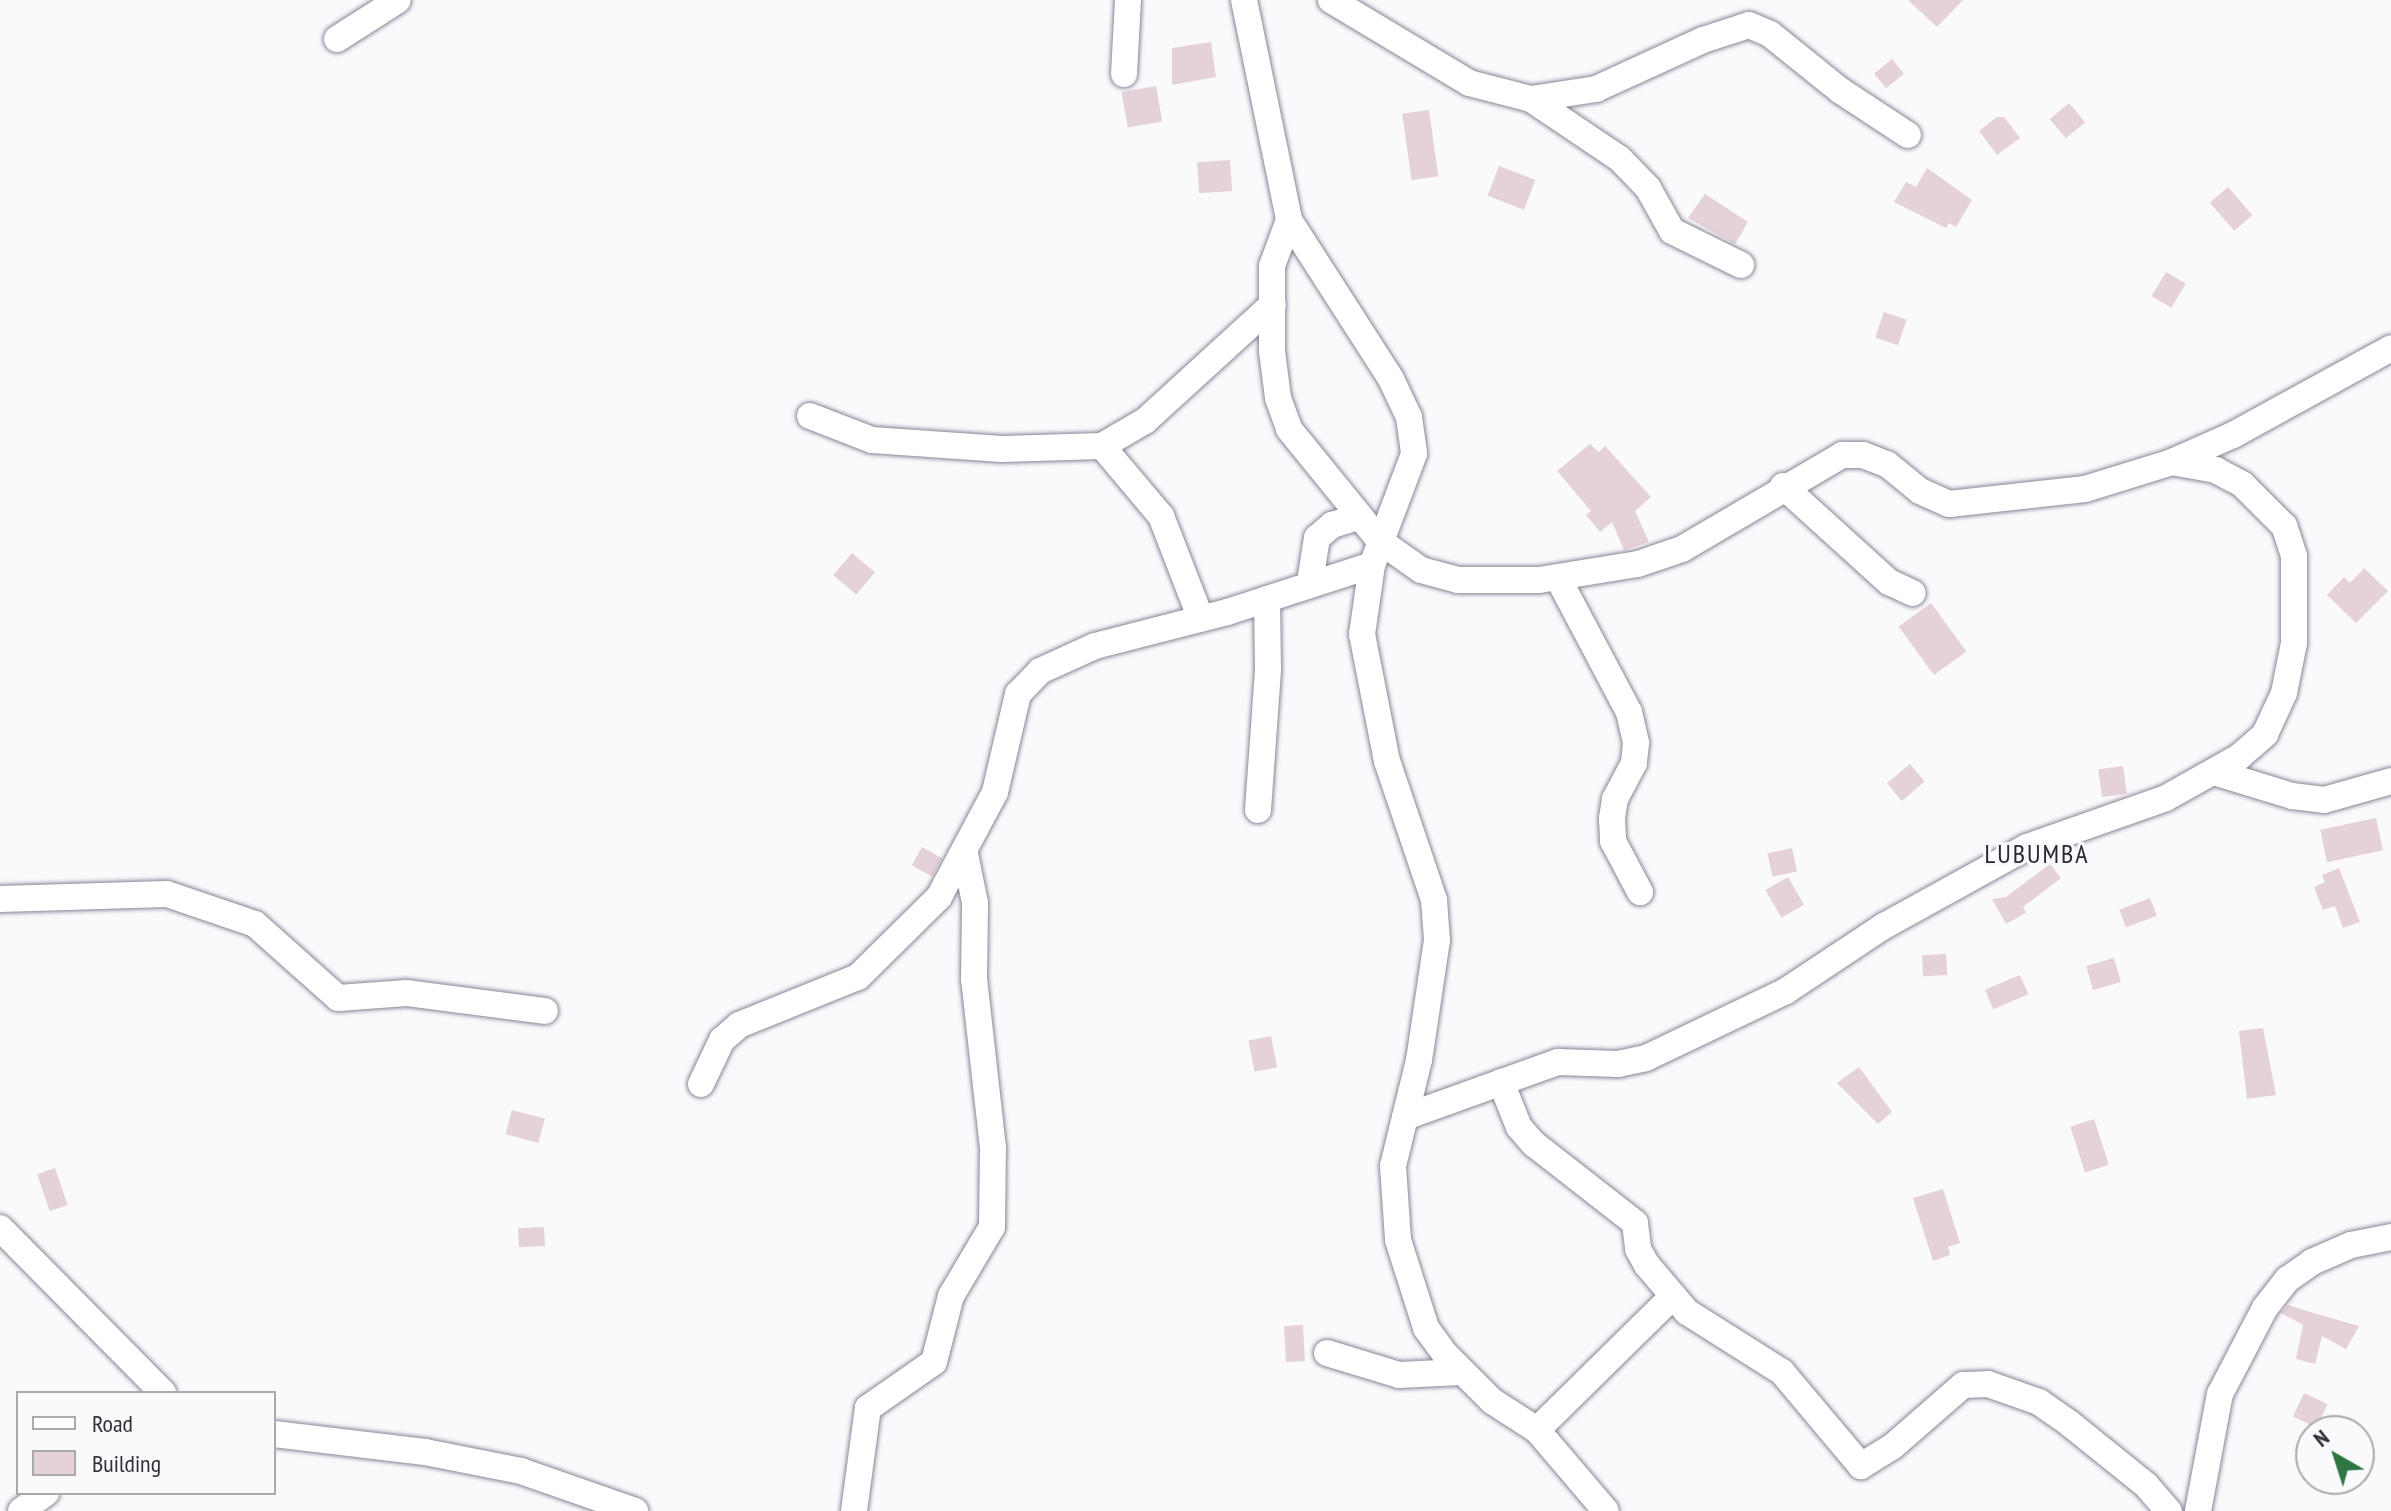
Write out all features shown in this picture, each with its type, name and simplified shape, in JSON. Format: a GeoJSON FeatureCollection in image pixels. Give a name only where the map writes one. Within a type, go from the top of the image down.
{"type":"FeatureCollection","features":[{"type":"Feature","properties":{"kind":"street"},"geometry":{"type":"LineString","coordinates":[[337,39],[398,0]]}},
{"type":"Feature","properties":{"kind":"street"},"geometry":{"type":"LineString","coordinates":[[1124,74],[1128,0]]}},
{"type":"Feature","properties":{"kind":"street"},"geometry":{"type":"LineString","coordinates":[[1244,0],[1289,220],[1391,379],[1409,417],[1414,454],[1376,553],[1363,618],[1367,672],[1387,761],[1427,873],[1437,940],[1405,1117],[1393,1166],[1398,1240],[1426,1328],[1461,1372],[1492,1401],[1537,1430],[1606,1511]]}},
{"type":"Feature","properties":{"kind":"street"},"geometry":{"type":"LineString","coordinates":[[1331,0],[1469,83],[1531,99],[1620,159],[1648,188],[1672,231],[1741,265]]}},
{"type":"Feature","properties":{"kind":"street"},"geometry":{"type":"LineString","coordinates":[[1531,99],[1596,89],[1703,40],[1749,25],[1770,34],[1841,91],[1908,135]]}},
{"type":"Feature","properties":{"kind":"street"},"geometry":{"type":"LineString","coordinates":[[1289,220],[1272,266],[1273,366],[1289,429],[1358,517],[1376,553],[1431,574],[1497,583],[1558,578],[1638,564],[1682,549],[1783,486],[1842,455],[1863,455],[1949,504],[1980,504],[2085,489],[2172,462],[2283,410],[2391,348]]}},
{"type":"Feature","properties":{"kind":"street"},"geometry":{"type":"LineString","coordinates":[[810,416],[872,440],[1002,449],[1102,446],[1145,421],[1273,304]]}},
{"type":"Feature","properties":{"kind":"street"},"geometry":{"type":"LineString","coordinates":[[1102,446],[1161,516],[1201,619]]}},
{"type":"Feature","properties":{"kind":"street"},"geometry":{"type":"LineString","coordinates":[[1405,1117],[1558,1062],[1618,1064],[1646,1058],[1731,1021],[1977,873],[2027,847],[2166,798],[2214,772],[2265,734],[2284,693],[2294,643],[2294,556],[2284,526],[2242,484],[2216,470],[2172,462]]}},
{"type":"Feature","properties":{"kind":"street"},"geometry":{"type":"LineString","coordinates":[[1783,486],[1889,582],[1913,593]]}},
{"type":"Feature","properties":{"kind":"street"},"geometry":{"type":"LineString","coordinates":[[1310,582],[1317,538],[1332,525],[1358,517]]}},
{"type":"Feature","properties":{"kind":"street"},"geometry":{"type":"LineString","coordinates":[[701,1084],[722,1040],[739,1025],[858,977],[930,907],[965,854],[995,792],[1009,715],[1018,694],[1040,671],[1095,646],[1267,599],[1376,553]]}},
{"type":"Feature","properties":{"kind":"street"},"geometry":{"type":"LineString","coordinates":[[1558,578],[1629,712],[1636,743],[1634,763],[1615,799],[1613,841],[1640,892]]}},
{"type":"Feature","properties":{"kind":"street"},"geometry":{"type":"LineString","coordinates":[[1258,810],[1268,669],[1267,599]]}},
{"type":"Feature","properties":{"kind":"street"},"geometry":{"type":"LineString","coordinates":[[2214,772],[2292,796],[2324,800],[2391,781]]}},
{"type":"Feature","properties":{"kind":"street"},"geometry":{"type":"LineString","coordinates":[[854,1511],[868,1408],[934,1362],[951,1296],[992,1227],[993,1148],[974,979],[975,903],[965,854]]}},
{"type":"Feature","properties":{"kind":"street"},"geometry":{"type":"LineString","coordinates":[[0,899],[167,894],[255,924],[338,998],[407,993],[545,1011]]}},
{"type":"Feature","properties":{"kind":"street"},"geometry":{"type":"LineString","coordinates":[[1501,1082],[1519,1127],[1534,1144],[1635,1223],[1638,1249],[1687,1312],[1782,1372],[1861,1466],[1892,1447],[1963,1385],[1988,1384],[2039,1402],[2069,1423],[2146,1485],[2169,1511]]}},
{"type":"Feature","properties":{"kind":"street"},"geometry":{"type":"LineString","coordinates":[[0,1228],[161,1391]]}},
{"type":"Feature","properties":{"kind":"street"},"geometry":{"type":"LineString","coordinates":[[2198,1511],[2220,1394],[2265,1308],[2288,1279],[2312,1262],[2351,1245],[2391,1237]]}},
{"type":"Feature","properties":{"kind":"street"},"geometry":{"type":"LineString","coordinates":[[1537,1430],[1673,1296]]}},
{"type":"Feature","properties":{"kind":"street"},"geometry":{"type":"LineString","coordinates":[[1327,1353],[1399,1375],[1461,1372]]}},
{"type":"Feature","properties":{"kind":"street"},"geometry":{"type":"LineString","coordinates":[[276,1434],[425,1452],[521,1471],[635,1511]]}},
{"type":"Feature","properties":{"kind":"street"},"geometry":{"type":"LineString","coordinates":[[21,1511],[43,1495]]}},
{"type":"Feature","properties":{"kind":"building"},"geometry":{"type":"Polygon","coordinates":[[[1908,0],[1963,0],[1937,27],[1908,0]]]}},
{"type":"Feature","properties":{"kind":"building"},"geometry":{"type":"Polygon","coordinates":[[[1211,42],[1216,77],[1172,85],[1172,48],[1211,42]]]}},
{"type":"Feature","properties":{"kind":"building"},"geometry":{"type":"Polygon","coordinates":[[[1892,59],[1904,74],[1886,88],[1874,73],[1892,59]]]}},
{"type":"Feature","properties":{"kind":"building"},"geometry":{"type":"Polygon","coordinates":[[[1156,86],[1162,121],[1128,128],[1122,92],[1156,86]]]}},
{"type":"Feature","properties":{"kind":"building"},"geometry":{"type":"Polygon","coordinates":[[[2069,103],[2085,122],[2066,138],[2050,119],[2069,103]]]}},
{"type":"Feature","properties":{"kind":"building"},"geometry":{"type":"Polygon","coordinates":[[[1429,110],[1438,176],[1412,180],[1402,114],[1429,110]]]}},
{"type":"Feature","properties":{"kind":"building"},"geometry":{"type":"Polygon","coordinates":[[[1997,117],[2004,117],[2020,138],[1997,155],[1979,131],[1997,117]]]}},
{"type":"Feature","properties":{"kind":"building"},"geometry":{"type":"Polygon","coordinates":[[[1230,160],[1232,191],[1199,193],[1197,162],[1230,160]]]}},
{"type":"Feature","properties":{"kind":"building"},"geometry":{"type":"Polygon","coordinates":[[[1499,166],[1535,180],[1524,210],[1488,196],[1499,166]]]}},
{"type":"Feature","properties":{"kind":"building"},"geometry":{"type":"Polygon","coordinates":[[[1927,168],[1972,200],[1956,227],[1949,223],[1946,228],[1894,202],[1906,182],[1916,187],[1927,168]]]}},
{"type":"Feature","properties":{"kind":"building"},"geometry":{"type":"Polygon","coordinates":[[[2228,187],[2252,215],[2234,231],[2210,203],[2228,187]]]}},
{"type":"Feature","properties":{"kind":"building"},"geometry":{"type":"Polygon","coordinates":[[[1705,194],[1748,222],[1735,244],[1688,218],[1705,194]]]}},
{"type":"Feature","properties":{"kind":"building"},"geometry":{"type":"Polygon","coordinates":[[[2166,272],[2186,284],[2171,308],[2152,296],[2166,272]]]}},
{"type":"Feature","properties":{"kind":"building"},"geometry":{"type":"Polygon","coordinates":[[[1884,312],[1907,320],[1898,345],[1875,338],[1884,312]]]}},
{"type":"Feature","properties":{"kind":"building"},"geometry":{"type":"Polygon","coordinates":[[[1590,444],[1599,452],[1605,446],[1651,497],[1635,511],[1649,542],[1624,550],[1612,522],[1600,532],[1586,515],[1591,511],[1557,471],[1590,444]]]}},
{"type":"Feature","properties":{"kind":"building"},"geometry":{"type":"Polygon","coordinates":[[[852,553],[875,572],[856,594],[833,575],[852,553]]]}},
{"type":"Feature","properties":{"kind":"building"},"geometry":{"type":"Polygon","coordinates":[[[2364,568],[2388,591],[2356,623],[2327,595],[2344,577],[2350,583],[2364,568]]]}},
{"type":"Feature","properties":{"kind":"building"},"geometry":{"type":"Polygon","coordinates":[[[1931,603],[1966,652],[1934,675],[1899,627],[1931,603]]]}},
{"type":"Feature","properties":{"kind":"building"},"geometry":{"type":"Polygon","coordinates":[[[1910,764],[1925,782],[1902,801],[1887,783],[1910,764]]]}},
{"type":"Feature","properties":{"kind":"building"},"geometry":{"type":"Polygon","coordinates":[[[2123,766],[2127,794],[2102,797],[2098,769],[2123,766]]]}},
{"type":"Feature","properties":{"kind":"building"},"geometry":{"type":"Polygon","coordinates":[[[2376,818],[2383,850],[2327,862],[2320,830],[2376,818]]]}},
{"type":"Feature","properties":{"kind":"building"},"geometry":{"type":"Polygon","coordinates":[[[922,847],[942,858],[932,877],[912,865],[922,847]]]}},
{"type":"Feature","properties":{"kind":"building"},"geometry":{"type":"Polygon","coordinates":[[[1792,848],[1797,871],[1773,877],[1768,853],[1792,848]]]}},
{"type":"Feature","properties":{"kind":"building"},"geometry":{"type":"Polygon","coordinates":[[[2050,864],[2061,878],[2023,907],[2026,913],[2006,924],[1992,899],[2006,897],[2050,864]]]}},
{"type":"Feature","properties":{"kind":"building"},"geometry":{"type":"Polygon","coordinates":[[[2339,868],[2360,922],[2343,928],[2335,906],[2323,910],[2314,887],[2325,882],[2322,875],[2339,868]]]}},
{"type":"Feature","properties":{"kind":"building"},"geometry":{"type":"Polygon","coordinates":[[[1788,877],[1804,905],[1781,918],[1765,890],[1788,877]]]}},
{"type":"Feature","properties":{"kind":"building"},"geometry":{"type":"Polygon","coordinates":[[[2150,898],[2157,916],[2126,928],[2119,910],[2150,898]]]}},
{"type":"Feature","properties":{"kind":"building"},"geometry":{"type":"Polygon","coordinates":[[[1946,954],[1947,975],[1923,976],[1922,955],[1946,954]]]}},
{"type":"Feature","properties":{"kind":"building"},"geometry":{"type":"Polygon","coordinates":[[[2114,958],[2121,982],[2093,990],[2086,966],[2114,958]]]}},
{"type":"Feature","properties":{"kind":"building"},"geometry":{"type":"Polygon","coordinates":[[[2020,975],[2028,994],[1993,1009],[1985,990],[2020,975]]]}},
{"type":"Feature","properties":{"kind":"building"},"geometry":{"type":"Polygon","coordinates":[[[2263,1028],[2276,1095],[2247,1099],[2239,1031],[2263,1028]]]}},
{"type":"Feature","properties":{"kind":"building"},"geometry":{"type":"Polygon","coordinates":[[[1271,1036],[1277,1067],[1255,1072],[1248,1040],[1271,1036]]]}},
{"type":"Feature","properties":{"kind":"building"},"geometry":{"type":"Polygon","coordinates":[[[1859,1067],[1892,1112],[1878,1124],[1837,1083],[1859,1067]]]}},
{"type":"Feature","properties":{"kind":"building"},"geometry":{"type":"Polygon","coordinates":[[[512,1110],[545,1119],[538,1143],[506,1134],[512,1110]]]}},
{"type":"Feature","properties":{"kind":"building"},"geometry":{"type":"Polygon","coordinates":[[[2094,1119],[2109,1165],[2085,1172],[2070,1127],[2094,1119]]]}},
{"type":"Feature","properties":{"kind":"building"},"geometry":{"type":"Polygon","coordinates":[[[55,1168],[68,1205],[50,1211],[37,1174],[55,1168]]]}},
{"type":"Feature","properties":{"kind":"building"},"geometry":{"type":"Polygon","coordinates":[[[1943,1189],[1960,1243],[1948,1247],[1950,1255],[1933,1261],[1913,1198],[1943,1189]]]}},
{"type":"Feature","properties":{"kind":"building"},"geometry":{"type":"Polygon","coordinates":[[[544,1227],[545,1246],[519,1247],[518,1228],[544,1227]]]}},
{"type":"Feature","properties":{"kind":"building"},"geometry":{"type":"Polygon","coordinates":[[[2288,1305],[2359,1326],[2346,1349],[2322,1336],[2315,1364],[2296,1359],[2303,1325],[2281,1313],[2288,1305]]]}},
{"type":"Feature","properties":{"kind":"building"},"geometry":{"type":"Polygon","coordinates":[[[1303,1325],[1305,1361],[1286,1362],[1284,1326],[1303,1325]]]}},
{"type":"Feature","properties":{"kind":"building"},"geometry":{"type":"Polygon","coordinates":[[[2304,1393],[2328,1404],[2322,1415],[2295,1415],[2293,1417],[2304,1393]]]}},
{"type":"Feature","properties":{"kind":"district","name":"LUBUMBA"},"geometry":{"type":"Point","coordinates":[2037,854]}}]}
